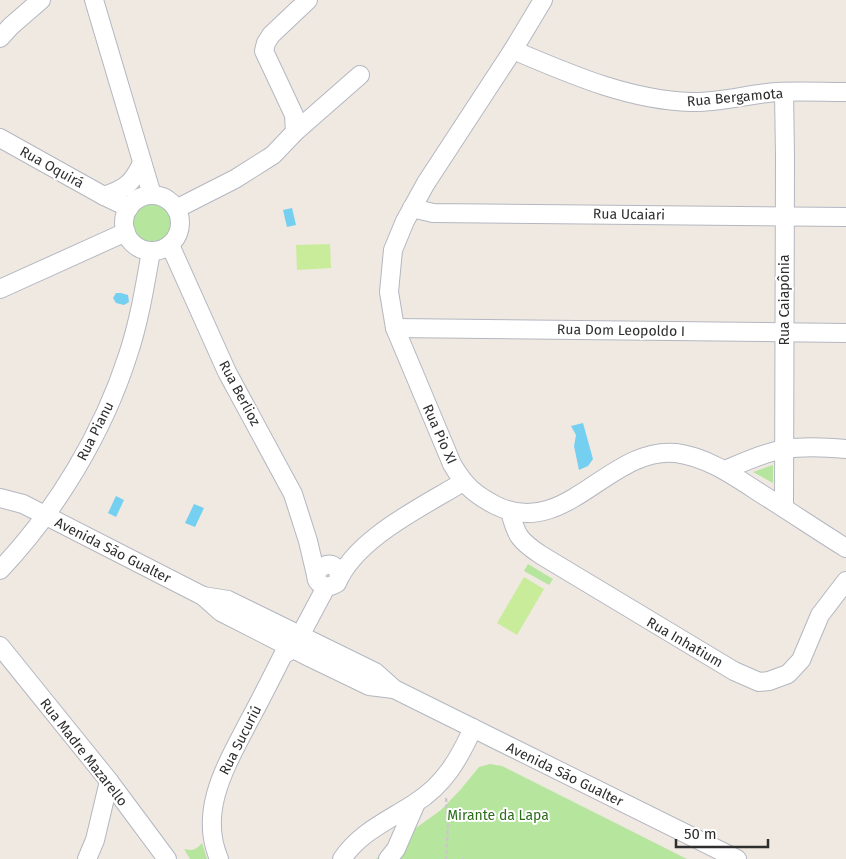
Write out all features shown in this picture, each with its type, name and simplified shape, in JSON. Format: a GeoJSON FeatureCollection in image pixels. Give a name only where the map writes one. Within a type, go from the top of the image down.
{"type":"FeatureCollection","features":[{"type":"Feature","properties":{"kind":"street"},"geometry":{"type":"LineString","coordinates":[[0,38],[41,0]]}},
{"type":"Feature","properties":{"kind":"street"},"geometry":{"type":"LineString","coordinates":[[94,0],[152,195]]}},
{"type":"Feature","properties":{"kind":"street"},"geometry":{"type":"LineString","coordinates":[[295,132],[294,115],[264,50],[271,35],[308,0]]}},
{"type":"Feature","properties":{"kind":"street","name":"Rua Pio XI"},"geometry":{"type":"LineString","coordinates":[[543,0],[412,208],[400,231],[394,250],[389,292],[395,328],[452,464],[463,482],[488,501],[510,511],[533,512],[559,506],[624,466],[652,454],[664,452],[689,455],[725,470],[846,548]]}},
{"type":"Feature","properties":{"kind":"street","name":"Rua Bergamota"},"geometry":{"type":"LineString","coordinates":[[513,50],[594,83],[642,96],[672,101],[710,102],[784,92],[846,92]]}},
{"type":"Feature","properties":{"kind":"street"},"geometry":{"type":"LineString","coordinates":[[176,209],[273,155],[295,132],[360,75]]}},
{"type":"Feature","properties":{"kind":"street","name":"Rua Caiapônia"},"geometry":{"type":"LineString","coordinates":[[784,92],[784,508]]}},
{"type":"Feature","properties":{"kind":"street","name":"Rua Oquirá"},"geometry":{"type":"LineString","coordinates":[[0,138],[129,208]]}},
{"type":"Feature","properties":{"kind":"street"},"geometry":{"type":"LineString","coordinates":[[104,196],[117,192],[131,183],[142,164]]}},
{"type":"Feature","properties":{"kind":"street"},"geometry":{"type":"LineString","coordinates":[[147,270],[173,251],[180,227],[179,216],[176,209],[166,199],[152,195],[140,198],[129,208],[124,220],[126,232],[134,244],[143,250],[173,251]]}},
{"type":"Feature","properties":{"kind":"street","name":"Rua Ucaiari"},"geometry":{"type":"LineString","coordinates":[[412,208],[433,213],[846,218]]}},
{"type":"Feature","properties":{"kind":"street"},"geometry":{"type":"LineString","coordinates":[[0,289],[126,232]]}},
{"type":"Feature","properties":{"kind":"street","name":"Rua Pianu"},"geometry":{"type":"LineString","coordinates":[[0,570],[31,534],[73,474],[110,403],[128,355],[151,251]]}},
{"type":"Feature","properties":{"kind":"street","name":"Rua Berlioz"},"geometry":{"type":"LineString","coordinates":[[173,251],[227,372],[293,494],[308,541],[326,575]]}},
{"type":"Feature","properties":{"kind":"street","name":"Rua Dom Leopoldo I"},"geometry":{"type":"LineString","coordinates":[[395,328],[846,333]]}},
{"type":"Feature","properties":{"kind":"street"},"geometry":{"type":"LineString","coordinates":[[725,470],[758,456],[785,449],[846,449]]}},
{"type":"Feature","properties":{"kind":"street","name":"Rua Sucuriú"},"geometry":{"type":"LineString","coordinates":[[218,859],[213,845],[212,809],[224,768],[326,575],[358,552],[376,536],[463,482]]}},
{"type":"Feature","properties":{"kind":"street","name":"Avenida São Gualter"},"geometry":{"type":"LineString","coordinates":[[0,486],[23,504],[203,596],[228,600],[289,643],[376,672],[394,689],[737,859]]}},
{"type":"Feature","properties":{"kind":"street","name":"Avenida São Gualter"},"geometry":{"type":"LineString","coordinates":[[0,498],[23,504]]}},
{"type":"Feature","properties":{"kind":"street","name":"Rua Inhatium"},"geometry":{"type":"LineString","coordinates":[[510,511],[515,531],[521,540],[541,556],[734,671],[759,682],[769,682],[779,678],[796,667],[802,660],[820,615],[846,581]]}},
{"type":"Feature","properties":{"kind":"street","name":"Rua Madre Mazarello"},"geometry":{"type":"LineString","coordinates":[[0,646],[108,781],[167,859]]}},
{"type":"Feature","properties":{"kind":"street"},"geometry":{"type":"LineString","coordinates":[[342,859],[348,850],[365,835],[416,803],[444,779],[462,754],[473,728]]}},
{"type":"Feature","properties":{"kind":"street"},"geometry":{"type":"LineString","coordinates":[[87,859],[95,840],[108,781]]}},
{"type":"Feature","properties":{"kind":"street"},"geometry":{"type":"LineString","coordinates":[[388,859],[396,849],[416,803]]}},
{"type":"Feature","properties":{"kind":"path"},"geometry":{"type":"LineString","coordinates":[[444,779],[448,825],[446,859]]}},
{"type":"Feature","properties":{"kind":"green space"},"geometry":{"type":"Polygon","coordinates":[[[152,202],[167,208],[173,223],[167,238],[152,244],[137,238],[131,223],[137,208],[152,202]]]}},
{"type":"Feature","properties":{"kind":"green space"},"geometry":{"type":"Polygon","coordinates":[[[330,244],[331,268],[297,270],[296,245],[330,244]]]}},
{"type":"Feature","properties":{"kind":"green space"},"geometry":{"type":"Polygon","coordinates":[[[773,465],[773,483],[753,472],[773,465]]]}},
{"type":"Feature","properties":{"kind":"green space"},"geometry":{"type":"Polygon","coordinates":[[[528,564],[553,579],[549,585],[524,571],[528,564]]]}},
{"type":"Feature","properties":{"kind":"green space"},"geometry":{"type":"Polygon","coordinates":[[[524,577],[544,589],[517,635],[497,623],[524,577]]]}},
{"type":"Feature","properties":{"kind":"green space","name":"Mirante da Lapa"},"geometry":{"type":"Polygon","coordinates":[[[490,764],[502,766],[687,859],[376,859],[441,810],[479,767],[490,764]]]}},
{"type":"Feature","properties":{"kind":"green space"},"geometry":{"type":"Polygon","coordinates":[[[202,843],[207,859],[190,859],[184,849],[194,849],[202,843]]]}},
{"type":"Feature","properties":{"kind":"water"},"geometry":{"type":"Polygon","coordinates":[[[292,208],[296,225],[287,227],[283,210],[292,208]]]}},
{"type":"Feature","properties":{"kind":"water"},"geometry":{"type":"Polygon","coordinates":[[[116,293],[128,295],[129,302],[124,305],[116,303],[113,298],[116,293]]]}},
{"type":"Feature","properties":{"kind":"water"},"geometry":{"type":"Polygon","coordinates":[[[583,423],[593,459],[588,466],[579,470],[574,446],[576,435],[571,426],[583,423]]]}},
{"type":"Feature","properties":{"kind":"water"},"geometry":{"type":"Polygon","coordinates":[[[116,496],[124,500],[116,517],[108,513],[116,496]]]}},
{"type":"Feature","properties":{"kind":"water"},"geometry":{"type":"Polygon","coordinates":[[[194,504],[204,508],[195,527],[185,523],[194,504]]]}}]}
